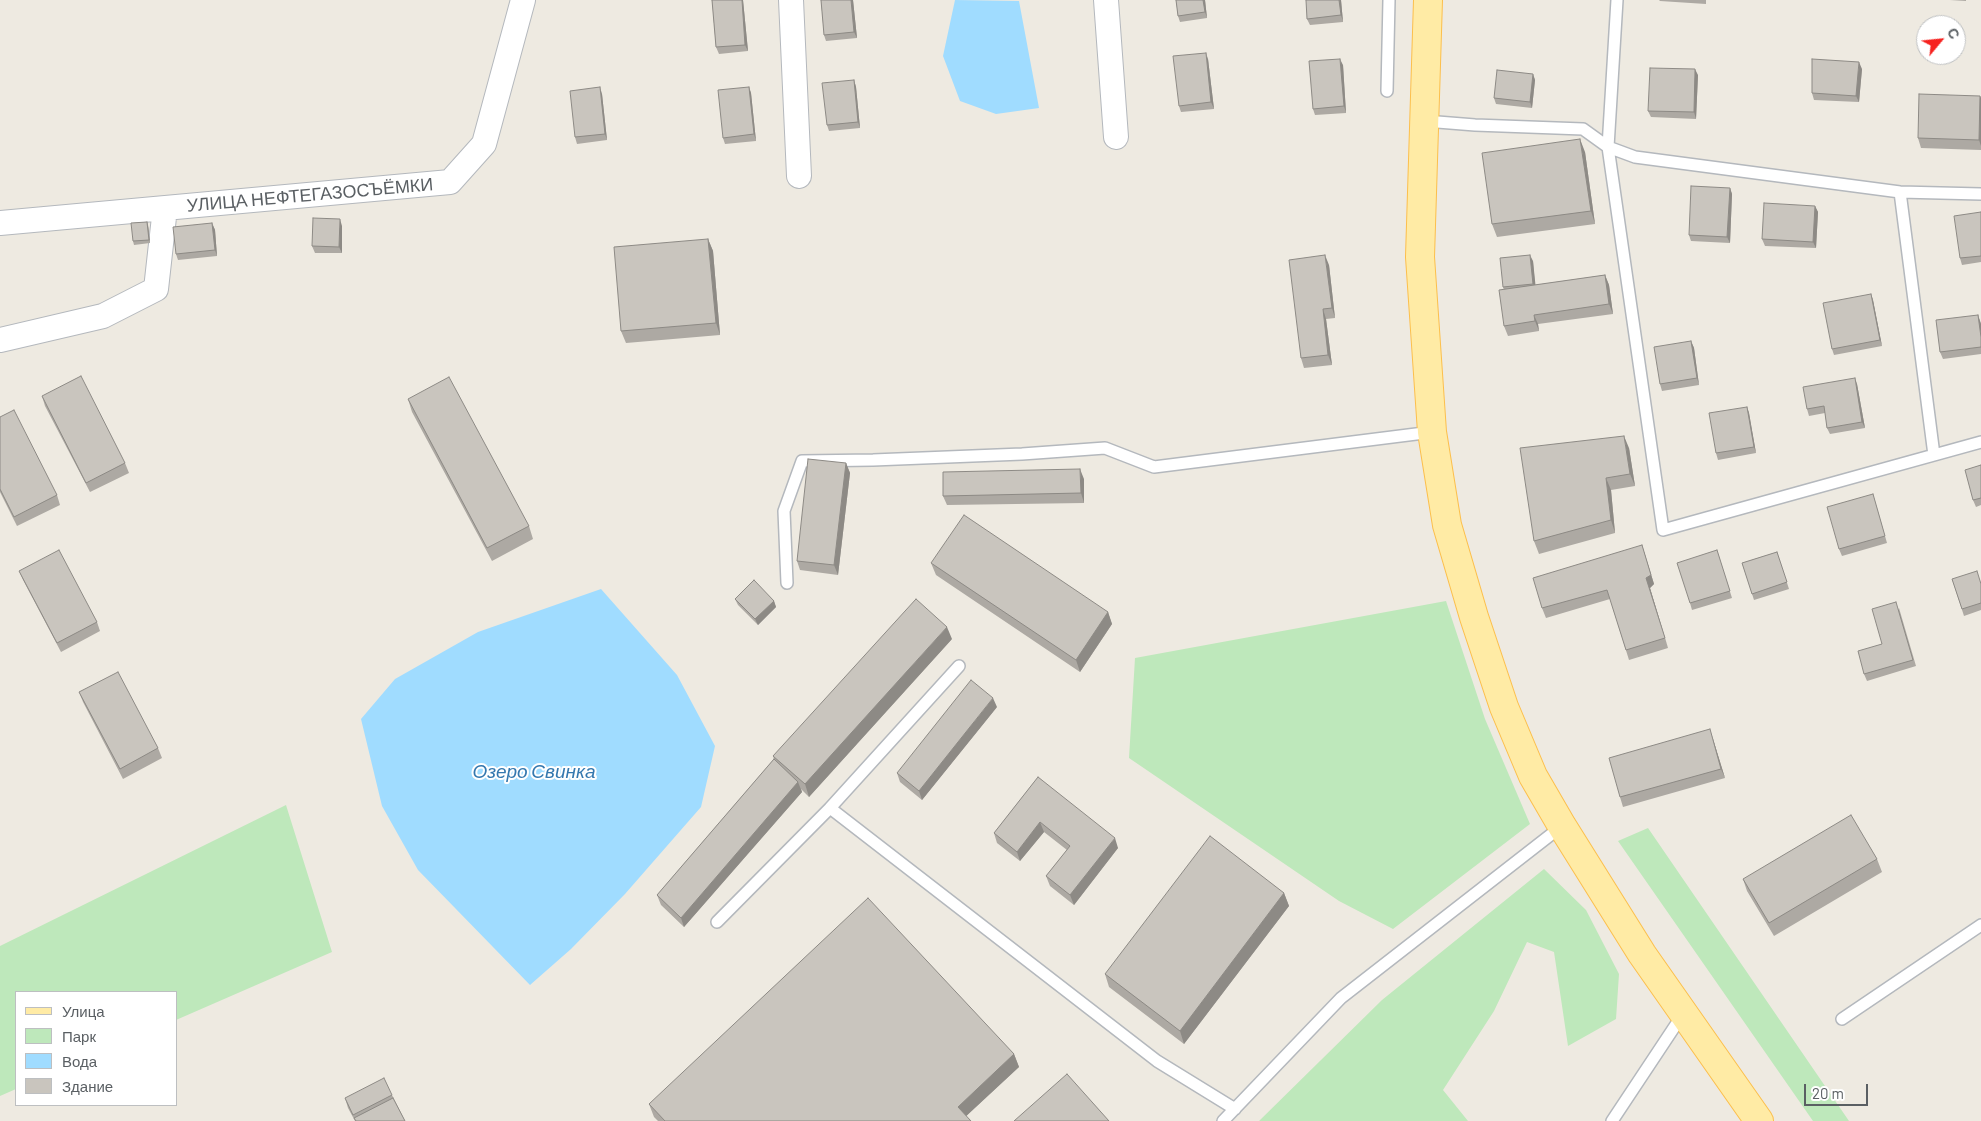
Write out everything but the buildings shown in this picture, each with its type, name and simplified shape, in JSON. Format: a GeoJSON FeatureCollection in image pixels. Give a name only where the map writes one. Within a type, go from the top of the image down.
{"type":"FeatureCollection","features":[{"type":"Feature","properties":{"kind":"main road"},"geometry":{"type":"LineString","coordinates":[[1428,0],[1420,257],[1432,432],[1447,525],[1477,626],[1504,707],[1533,776],[1642,954],[1759,1121]]}},
{"type":"Feature","properties":{"kind":"street","name":"УЛИЦА НЕФТЕГАЗОСЪЁМКИ"},"geometry":{"type":"LineString","coordinates":[[0,223],[450,182],[484,144],[523,0]]}},
{"type":"Feature","properties":{"kind":"street"},"geometry":{"type":"LineString","coordinates":[[791,0],[799,176]]}},
{"type":"Feature","properties":{"kind":"street"},"geometry":{"type":"LineString","coordinates":[[1106,0],[1116,137]]}},
{"type":"Feature","properties":{"kind":"street"},"geometry":{"type":"LineString","coordinates":[[0,340],[103,316],[156,289],[165,208]]}},
{"type":"Feature","properties":{"kind":"lane"},"geometry":{"type":"LineString","coordinates":[[1387,91],[1389,0]]}},
{"type":"Feature","properties":{"kind":"lane"},"geometry":{"type":"LineString","coordinates":[[1617,0],[1608,147],[1663,530],[1981,442]]}},
{"type":"Feature","properties":{"kind":"lane"},"geometry":{"type":"LineString","coordinates":[[1424,121],[1583,129],[1608,147],[1635,157],[1900,192],[1981,194]]}},
{"type":"Feature","properties":{"kind":"lane"},"geometry":{"type":"LineString","coordinates":[[1900,192],[1934,455]]}},
{"type":"Feature","properties":{"kind":"lane"},"geometry":{"type":"LineString","coordinates":[[786,583],[784,511],[802,461],[1022,454],[1105,448],[1154,467],[1432,432]]}},
{"type":"Feature","properties":{"kind":"lane"},"geometry":{"type":"LineString","coordinates":[[717,922],[830,808],[958,666]]}},
{"type":"Feature","properties":{"kind":"lane"},"geometry":{"type":"LineString","coordinates":[[830,808],[1157,1061],[1235,1109]]}},
{"type":"Feature","properties":{"kind":"lane"},"geometry":{"type":"LineString","coordinates":[[1224,1121],[1341,998],[1562,826]]}},
{"type":"Feature","properties":{"kind":"lane"},"geometry":{"type":"LineString","coordinates":[[1842,1019],[1981,924]]}},
{"type":"Feature","properties":{"kind":"lane"},"geometry":{"type":"LineString","coordinates":[[1612,1121],[1684,1013]]}},
{"type":"Feature","properties":{"kind":"green space"},"geometry":{"type":"Polygon","coordinates":[[[1446,601],[1485,719],[1530,824],[1393,929],[1339,901],[1129,758],[1135,658],[1446,601]]]}},
{"type":"Feature","properties":{"kind":"green space"},"geometry":{"type":"Polygon","coordinates":[[[286,805],[332,952],[178,1019],[178,991],[15,991],[15,1089],[0,1096],[0,946],[286,805]]]}},
{"type":"Feature","properties":{"kind":"green space"},"geometry":{"type":"Polygon","coordinates":[[[1648,828],[1849,1121],[1813,1121],[1618,841],[1648,828]]]}},
{"type":"Feature","properties":{"kind":"green space"},"geometry":{"type":"Polygon","coordinates":[[[1544,869],[1586,910],[1619,974],[1616,1019],[1568,1046],[1554,952],[1527,942],[1494,1011],[1443,1090],[1468,1121],[1259,1121],[1382,1000],[1544,869]]]}},
{"type":"Feature","properties":{"kind":"water"},"geometry":{"type":"Polygon","coordinates":[[[955,0],[1019,1],[1039,108],[996,114],[960,101],[943,56],[955,0]]]}},
{"type":"Feature","properties":{"kind":"water","name":"Озеро Свинка"},"geometry":{"type":"Polygon","coordinates":[[[601,589],[677,675],[715,746],[701,807],[625,894],[571,949],[530,985],[418,870],[382,806],[361,719],[395,679],[478,632],[601,589]]]}}]}
